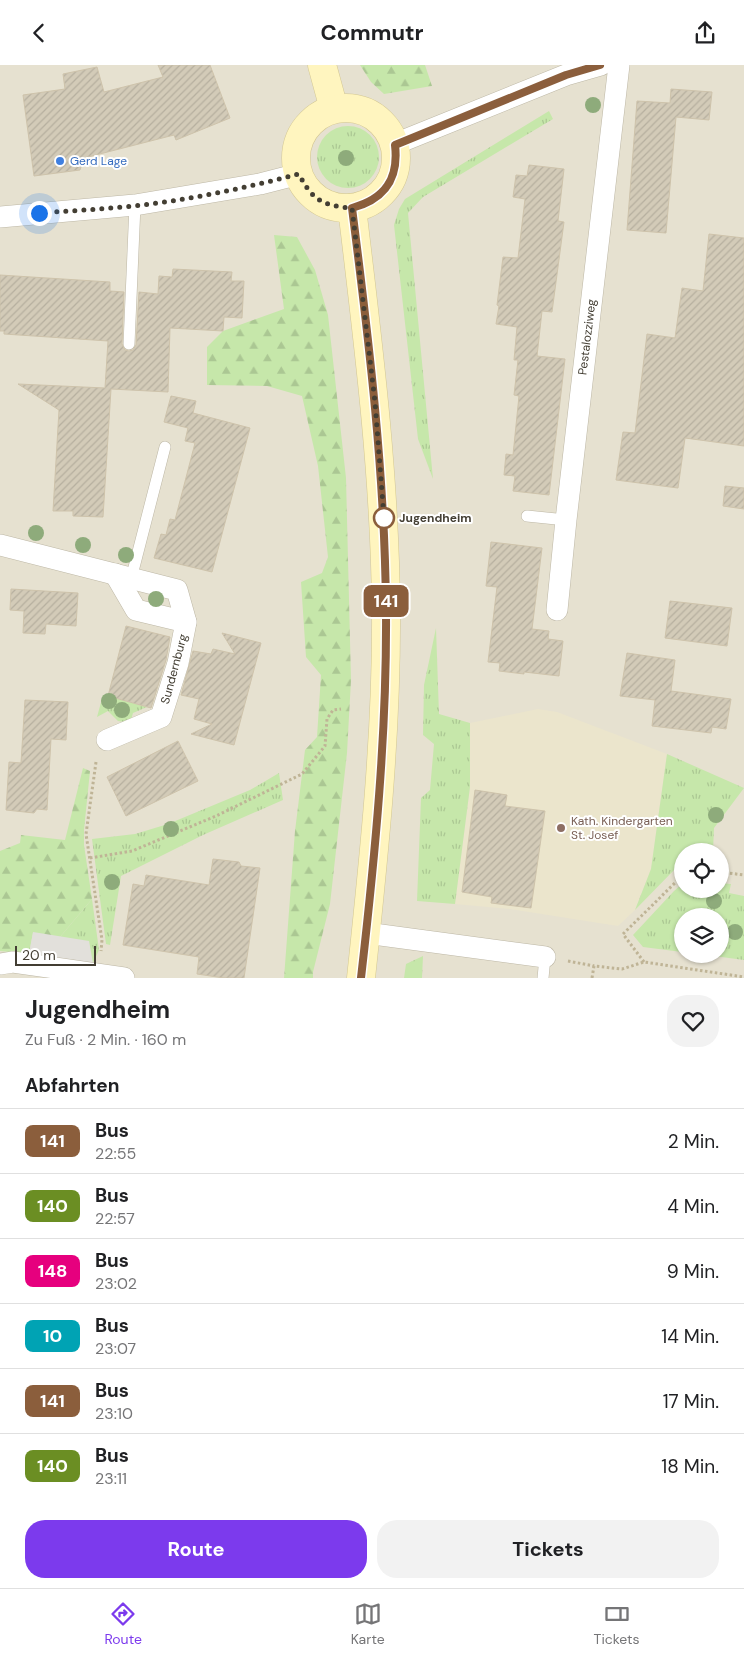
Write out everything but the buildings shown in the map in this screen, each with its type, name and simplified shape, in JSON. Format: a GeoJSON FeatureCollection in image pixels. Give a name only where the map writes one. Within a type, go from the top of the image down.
{"type":"FeatureCollection","features":[{"type":"Feature","properties":{"kind":"main road"},"geometry":{"type":"LineString","coordinates":[[322,65],[334,109]]}},
{"type":"Feature","properties":{"kind":"main road"},"geometry":{"type":"LineString","coordinates":[[334,109],[360,109],[372,114],[386,127],[395,145],[397,159],[394,173],[388,186],[378,197],[366,204],[352,208],[335,207],[319,200],[307,189],[299,174],[296,161],[302,134],[310,123],[321,114],[334,109]]}},
{"type":"Feature","properties":{"kind":"main road"},"geometry":{"type":"LineString","coordinates":[[352,208],[375,402],[384,518],[386,611],[385,696],[380,781],[361,978]]}},
{"type":"Feature","properties":{"kind":"street"},"geometry":{"type":"LineString","coordinates":[[395,145],[565,70],[600,65]]}},
{"type":"Feature","properties":{"kind":"street","name":"Pestalozziweg"},"geometry":{"type":"LineString","coordinates":[[557,610],[619,65]]}},
{"type":"Feature","properties":{"kind":"street"},"geometry":{"type":"LineString","coordinates":[[0,217],[136,205],[260,185],[299,174]]}},
{"type":"Feature","properties":{"kind":"street","name":"Sundernburg"},"geometry":{"type":"LineString","coordinates":[[0,545],[177,590],[186,622],[178,663],[161,717],[107,740]]}},
{"type":"Feature","properties":{"kind":"street","name":"Sundernburg"},"geometry":{"type":"LineString","coordinates":[[123,576],[136,610],[186,622]]}},
{"type":"Feature","properties":{"kind":"street"},"geometry":{"type":"LineString","coordinates":[[366,933],[545,957]]}},
{"type":"Feature","properties":{"kind":"street"},"geometry":{"type":"LineString","coordinates":[[0,964],[13,962],[124,978]]}},
{"type":"Feature","properties":{"kind":"lane"},"geometry":{"type":"LineString","coordinates":[[129,344],[136,205]]}},
{"type":"Feature","properties":{"kind":"lane"},"geometry":{"type":"LineString","coordinates":[[123,576],[165,447]]}},
{"type":"Feature","properties":{"kind":"lane"},"geometry":{"type":"LineString","coordinates":[[527,516],[566,520]]}},
{"type":"Feature","properties":{"kind":"lane"},"geometry":{"type":"LineString","coordinates":[[543,978],[545,957]]}},
{"type":"Feature","properties":{"kind":"path"},"geometry":{"type":"LineString","coordinates":[[90,858],[132,851],[216,816],[302,774],[325,746],[327,719],[333,710],[341,709]]}},
{"type":"Feature","properties":{"kind":"path"},"geometry":{"type":"LineString","coordinates":[[99,974],[102,940],[86,834],[96,759],[107,740]]}},
{"type":"Feature","properties":{"kind":"path"},"geometry":{"type":"LineString","coordinates":[[729,873],[744,875]]}},
{"type":"Feature","properties":{"kind":"path"},"geometry":{"type":"LineString","coordinates":[[644,962],[623,934],[674,884]]}},
{"type":"Feature","properties":{"kind":"path"},"geometry":{"type":"LineString","coordinates":[[592,978],[594,966],[622,969],[644,962],[744,977]]}},
{"type":"Feature","properties":{"kind":"shaded area"},"geometry":{"type":"Polygon","coordinates":[[[0,65],[744,65],[744,978],[0,978],[0,65]]]}},
{"type":"Feature","properties":{"kind":"shaded area","name":"Kath. Kindergarten St. Josef"},"geometry":{"type":"Polygon","coordinates":[[[538,709],[557,712],[667,754],[651,869],[635,910],[618,926],[510,909],[455,904],[470,787],[470,723],[538,709]]]}},
{"type":"Feature","properties":{"kind":"shaded area"},"geometry":{"type":"Polygon","coordinates":[[[33,932],[89,941],[93,963],[29,954],[33,932]]]}},
{"type":"Feature","properties":{"kind":"green space"},"geometry":{"type":"Polygon","coordinates":[[[360,65],[425,65],[432,86],[384,94],[371,82],[360,65]]]}},
{"type":"Feature","properties":{"kind":"green space"},"geometry":{"type":"Polygon","coordinates":[[[549,111],[553,119],[423,197],[408,213],[433,479],[418,439],[394,225],[399,209],[405,199],[549,111]]]}},
{"type":"Feature","properties":{"kind":"green space"},"geometry":{"type":"Polygon","coordinates":[[[342,126],[354,126],[370,135],[377,145],[379,157],[377,169],[370,179],[354,188],[342,188],[331,183],[322,174],[317,163],[317,151],[322,140],[331,131],[342,126]]]}},
{"type":"Feature","properties":{"kind":"green space"},"geometry":{"type":"Polygon","coordinates":[[[274,235],[297,237],[315,270],[328,315],[346,478],[351,680],[347,753],[330,904],[313,978],[284,978],[295,831],[305,750],[317,737],[321,675],[306,657],[301,582],[322,573],[328,557],[318,466],[302,396],[267,386],[207,385],[207,347],[223,331],[284,309],[274,235]]]}},
{"type":"Feature","properties":{"kind":"green space"},"geometry":{"type":"Polygon","coordinates":[[[436,628],[439,714],[470,723],[470,787],[455,904],[417,901],[421,798],[430,790],[434,744],[423,735],[424,685],[436,628]]]}},
{"type":"Feature","properties":{"kind":"green space"},"geometry":{"type":"Polygon","coordinates":[[[103,695],[147,707],[133,713],[130,723],[118,721],[108,711],[97,717],[103,695]]]}},
{"type":"Feature","properties":{"kind":"green space"},"geometry":{"type":"Polygon","coordinates":[[[667,754],[744,788],[714,828],[713,843],[674,843],[674,870],[635,910],[651,869],[667,754]]]}},
{"type":"Feature","properties":{"kind":"green space"},"geometry":{"type":"Polygon","coordinates":[[[83,768],[90,771],[84,845],[92,899],[60,937],[33,933],[29,954],[0,951],[0,851],[20,843],[21,835],[65,840],[83,768]]]}},
{"type":"Feature","properties":{"kind":"green space"},"geometry":{"type":"Polygon","coordinates":[[[279,773],[283,800],[203,835],[121,876],[110,945],[106,944],[92,839],[135,834],[168,824],[250,790],[279,773]]]}},
{"type":"Feature","properties":{"kind":"green space"},"geometry":{"type":"Polygon","coordinates":[[[674,891],[674,898],[729,898],[729,893],[744,896],[744,960],[729,958],[729,908],[674,908],[674,951],[643,947],[633,935],[674,891]]]}},
{"type":"Feature","properties":{"kind":"green space"},"geometry":{"type":"Polygon","coordinates":[[[92,899],[99,950],[93,963],[60,937],[92,899]]]}},
{"type":"Feature","properties":{"kind":"green space"},"geometry":{"type":"Polygon","coordinates":[[[423,956],[422,978],[404,978],[406,964],[423,956]]]}},
{"type":"Feature","properties":{"kind":"bus line","name":"141"},"geometry":{"type":"LineString","coordinates":[[361,978],[380,781],[385,696],[386,611],[384,518],[375,402],[352,208],[366,204],[378,197],[388,186],[394,173],[397,159],[395,145],[566,75],[600,65]]}},
{"type":"Feature","properties":{"kind":"place","name":"Gerd Lage"},"geometry":{"type":"Point","coordinates":[60,161]}},
{"type":"Feature","properties":{"kind":"place","name":"Jugendheim"},"geometry":{"type":"Point","coordinates":[384,518]}},
{"type":"Feature","properties":{"kind":"place","name":"Kath. Kindergarten St. Josef"},"geometry":{"type":"Point","coordinates":[561,828]}},
{"type":"Feature","properties":{"kind":"route"},"geometry":{"type":"LineString","coordinates":[[39,213],[136,205],[184,198],[260,185],[299,174],[307,189],[319,200],[335,207],[352,208],[375,402],[384,518]]}}]}
